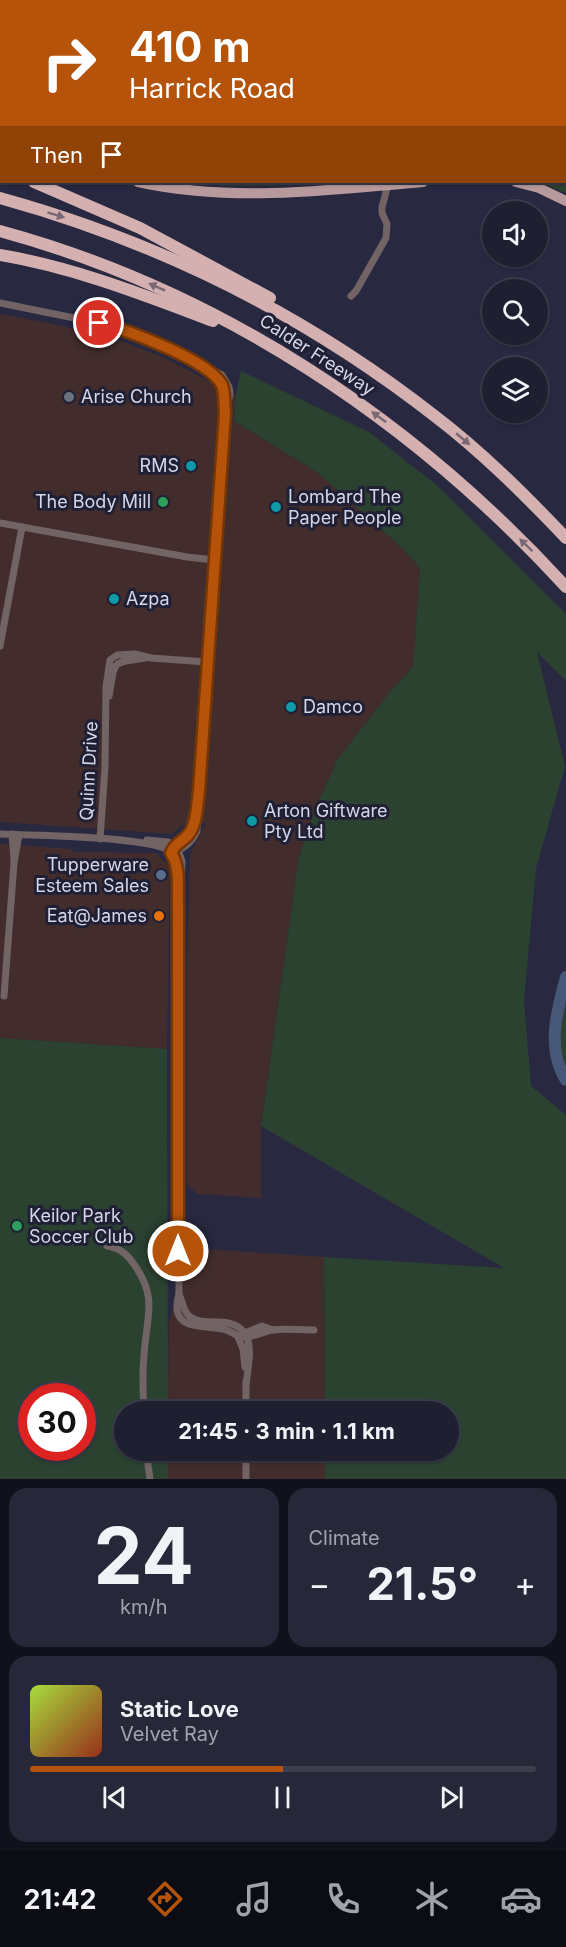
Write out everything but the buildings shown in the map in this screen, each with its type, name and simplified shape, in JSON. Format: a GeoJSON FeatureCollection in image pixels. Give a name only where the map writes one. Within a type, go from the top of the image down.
{"type":"FeatureCollection","features":[{"type":"Feature","properties":{"kind":"highway"},"geometry":{"type":"LineString","coordinates":[[36,183],[123,219],[253,287],[363,359],[438,418]]}},
{"type":"Feature","properties":{"kind":"highway","name":"Calder Freeway"},"geometry":{"type":"LineString","coordinates":[[0,198],[106,231],[169,256],[238,289],[350,355],[438,418],[503,475],[566,538]]}},
{"type":"Feature","properties":{"kind":"highway","name":"Calder Freeway"},"geometry":{"type":"LineString","coordinates":[[0,231],[60,250],[139,280],[213,314],[278,348],[372,412],[436,462],[531,549],[566,587]]}},
{"type":"Feature","properties":{"kind":"highway"},"geometry":{"type":"LineString","coordinates":[[0,257],[40,264],[112,284],[178,307],[278,348]]}},
{"type":"Feature","properties":{"kind":"main road"},"geometry":{"type":"LineString","coordinates":[[144,183],[194,191],[247,195],[304,193],[411,183]]}},
{"type":"Feature","properties":{"kind":"main road"},"geometry":{"type":"LineString","coordinates":[[520,183],[539,188],[566,201]]}},
{"type":"Feature","properties":{"kind":"street"},"geometry":{"type":"LineString","coordinates":[[351,296],[386,238],[387,224],[382,207],[388,185]]}},
{"type":"Feature","properties":{"kind":"street"},"geometry":{"type":"LineString","coordinates":[[0,303],[111,326],[154,342],[200,366],[221,385],[225,413],[213,560],[197,831],[192,840],[175,849]]}},
{"type":"Feature","properties":{"kind":"street"},"geometry":{"type":"LineString","coordinates":[[0,523],[213,560]]}},
{"type":"Feature","properties":{"kind":"street"},"geometry":{"type":"LineString","coordinates":[[0,646],[22,527]]}},
{"type":"Feature","properties":{"kind":"street","name":"Quinn Drive"},"geometry":{"type":"LineString","coordinates":[[100,839],[107,704],[112,672],[116,665],[124,660],[151,658],[207,662]]}},
{"type":"Feature","properties":{"kind":"street"},"geometry":{"type":"LineString","coordinates":[[0,834],[161,840],[175,849]]}},
{"type":"Feature","properties":{"kind":"street"},"geometry":{"type":"LineString","coordinates":[[4,996],[15,835]]}},
{"type":"Feature","properties":{"kind":"street"},"geometry":{"type":"LineString","coordinates":[[175,849],[178,907],[177,1309],[184,1321],[200,1328],[228,1330],[238,1337],[243,1349],[246,1401]]}},
{"type":"Feature","properties":{"kind":"street"},"geometry":{"type":"LineString","coordinates":[[107,1246],[115,1247],[125,1254],[143,1278],[148,1292],[144,1401]]}},
{"type":"Feature","properties":{"kind":"street"},"geometry":{"type":"LineString","coordinates":[[178,1294],[184,1310],[192,1318],[208,1322],[236,1324],[246,1334],[249,1356],[246,1385]]}},
{"type":"Feature","properties":{"kind":"street"},"geometry":{"type":"LineString","coordinates":[[238,1337],[273,1330],[314,1330]]}},
{"type":"Feature","properties":{"kind":"street"},"geometry":{"type":"LineString","coordinates":[[148,1461],[150,1479]]}},
{"type":"Feature","properties":{"kind":"street"},"geometry":{"type":"LineString","coordinates":[[246,1461],[246,1479]]}},
{"type":"Feature","properties":{"kind":"shaded area"},"geometry":{"type":"Polygon","coordinates":[[[0,314],[49,323],[121,341],[162,357],[236,395],[234,421],[317,472],[402,548],[420,568],[413,667],[392,689],[337,760],[318,803],[299,856],[261,1124],[261,1198],[197,1194],[187,1184],[187,964],[190,855],[206,823],[188,820],[172,834],[0,822],[0,314]]]}},
{"type":"Feature","properties":{"kind":"shaded area"},"geometry":{"type":"Polygon","coordinates":[[[0,844],[73,849],[72,852],[156,853],[170,867],[167,1049],[0,1038],[0,844]]]}},
{"type":"Feature","properties":{"kind":"shaded area"},"geometry":{"type":"Polygon","coordinates":[[[189,1248],[324,1257],[325,1401],[168,1401],[169,1322],[189,1248]]]}},
{"type":"Feature","properties":{"kind":"shaded area"},"geometry":{"type":"Polygon","coordinates":[[[168,1461],[325,1461],[325,1479],[168,1479],[168,1461]]]}},
{"type":"Feature","properties":{"kind":"green space"},"geometry":{"type":"Polygon","coordinates":[[[194,183],[321,183],[243,186],[194,183]]]}},
{"type":"Feature","properties":{"kind":"green space"},"geometry":{"type":"Polygon","coordinates":[[[541,183],[566,183],[566,193],[541,183]]]}},
{"type":"Feature","properties":{"kind":"green space"},"geometry":{"type":"Polygon","coordinates":[[[241,371],[369,432],[439,487],[566,614],[566,681],[537,652],[565,766],[536,868],[524,1001],[531,1086],[566,1115],[566,1479],[325,1479],[325,1461],[459,1461],[459,1401],[325,1401],[324,1257],[504,1268],[261,1126],[299,856],[318,803],[337,760],[392,689],[413,667],[420,568],[402,548],[317,472],[234,421],[241,371]]]}},
{"type":"Feature","properties":{"kind":"green space"},"geometry":{"type":"Polygon","coordinates":[[[566,977],[566,1080],[556,1055],[555,1029],[566,977]]]}},
{"type":"Feature","properties":{"kind":"green space"},"geometry":{"type":"Polygon","coordinates":[[[0,1038],[167,1049],[168,1401],[114,1401],[114,1461],[168,1461],[168,1479],[0,1479],[0,1038]]]}},
{"type":"Feature","properties":{"kind":"waterway"},"geometry":{"type":"LineString","coordinates":[[566,977],[555,1029],[556,1055],[566,1080]]}},
{"type":"Feature","properties":{"kind":"place","name":"Arise Church"},"geometry":{"type":"Point","coordinates":[69,397]}},
{"type":"Feature","properties":{"kind":"place","name":"RMS"},"geometry":{"type":"Point","coordinates":[191,466]}},
{"type":"Feature","properties":{"kind":"place","name":"The Body Mill"},"geometry":{"type":"Point","coordinates":[163,502]}},
{"type":"Feature","properties":{"kind":"place","name":"Lombard The Paper People"},"geometry":{"type":"Point","coordinates":[276,507]}},
{"type":"Feature","properties":{"kind":"place","name":"Azpa"},"geometry":{"type":"Point","coordinates":[114,599]}},
{"type":"Feature","properties":{"kind":"place","name":"Damco"},"geometry":{"type":"Point","coordinates":[291,707]}},
{"type":"Feature","properties":{"kind":"place","name":"Arton Giftware Pty Ltd"},"geometry":{"type":"Point","coordinates":[252,821]}},
{"type":"Feature","properties":{"kind":"place","name":"Tupperware Esteem Sales"},"geometry":{"type":"Point","coordinates":[161,875]}},
{"type":"Feature","properties":{"kind":"place","name":"Eat@James"},"geometry":{"type":"Point","coordinates":[159,916]}},
{"type":"Feature","properties":{"kind":"place","name":"Keilor Park Soccer Club"},"geometry":{"type":"Point","coordinates":[17,1226]}},
{"type":"Feature","properties":{"kind":"route"},"geometry":{"type":"LineString","coordinates":[[99,323],[146,338],[200,366],[220,382],[224,393],[225,413],[213,560],[199,791],[192,828],[188,835],[174,845],[171,853],[177,868],[178,907],[178,1251]]}}]}
